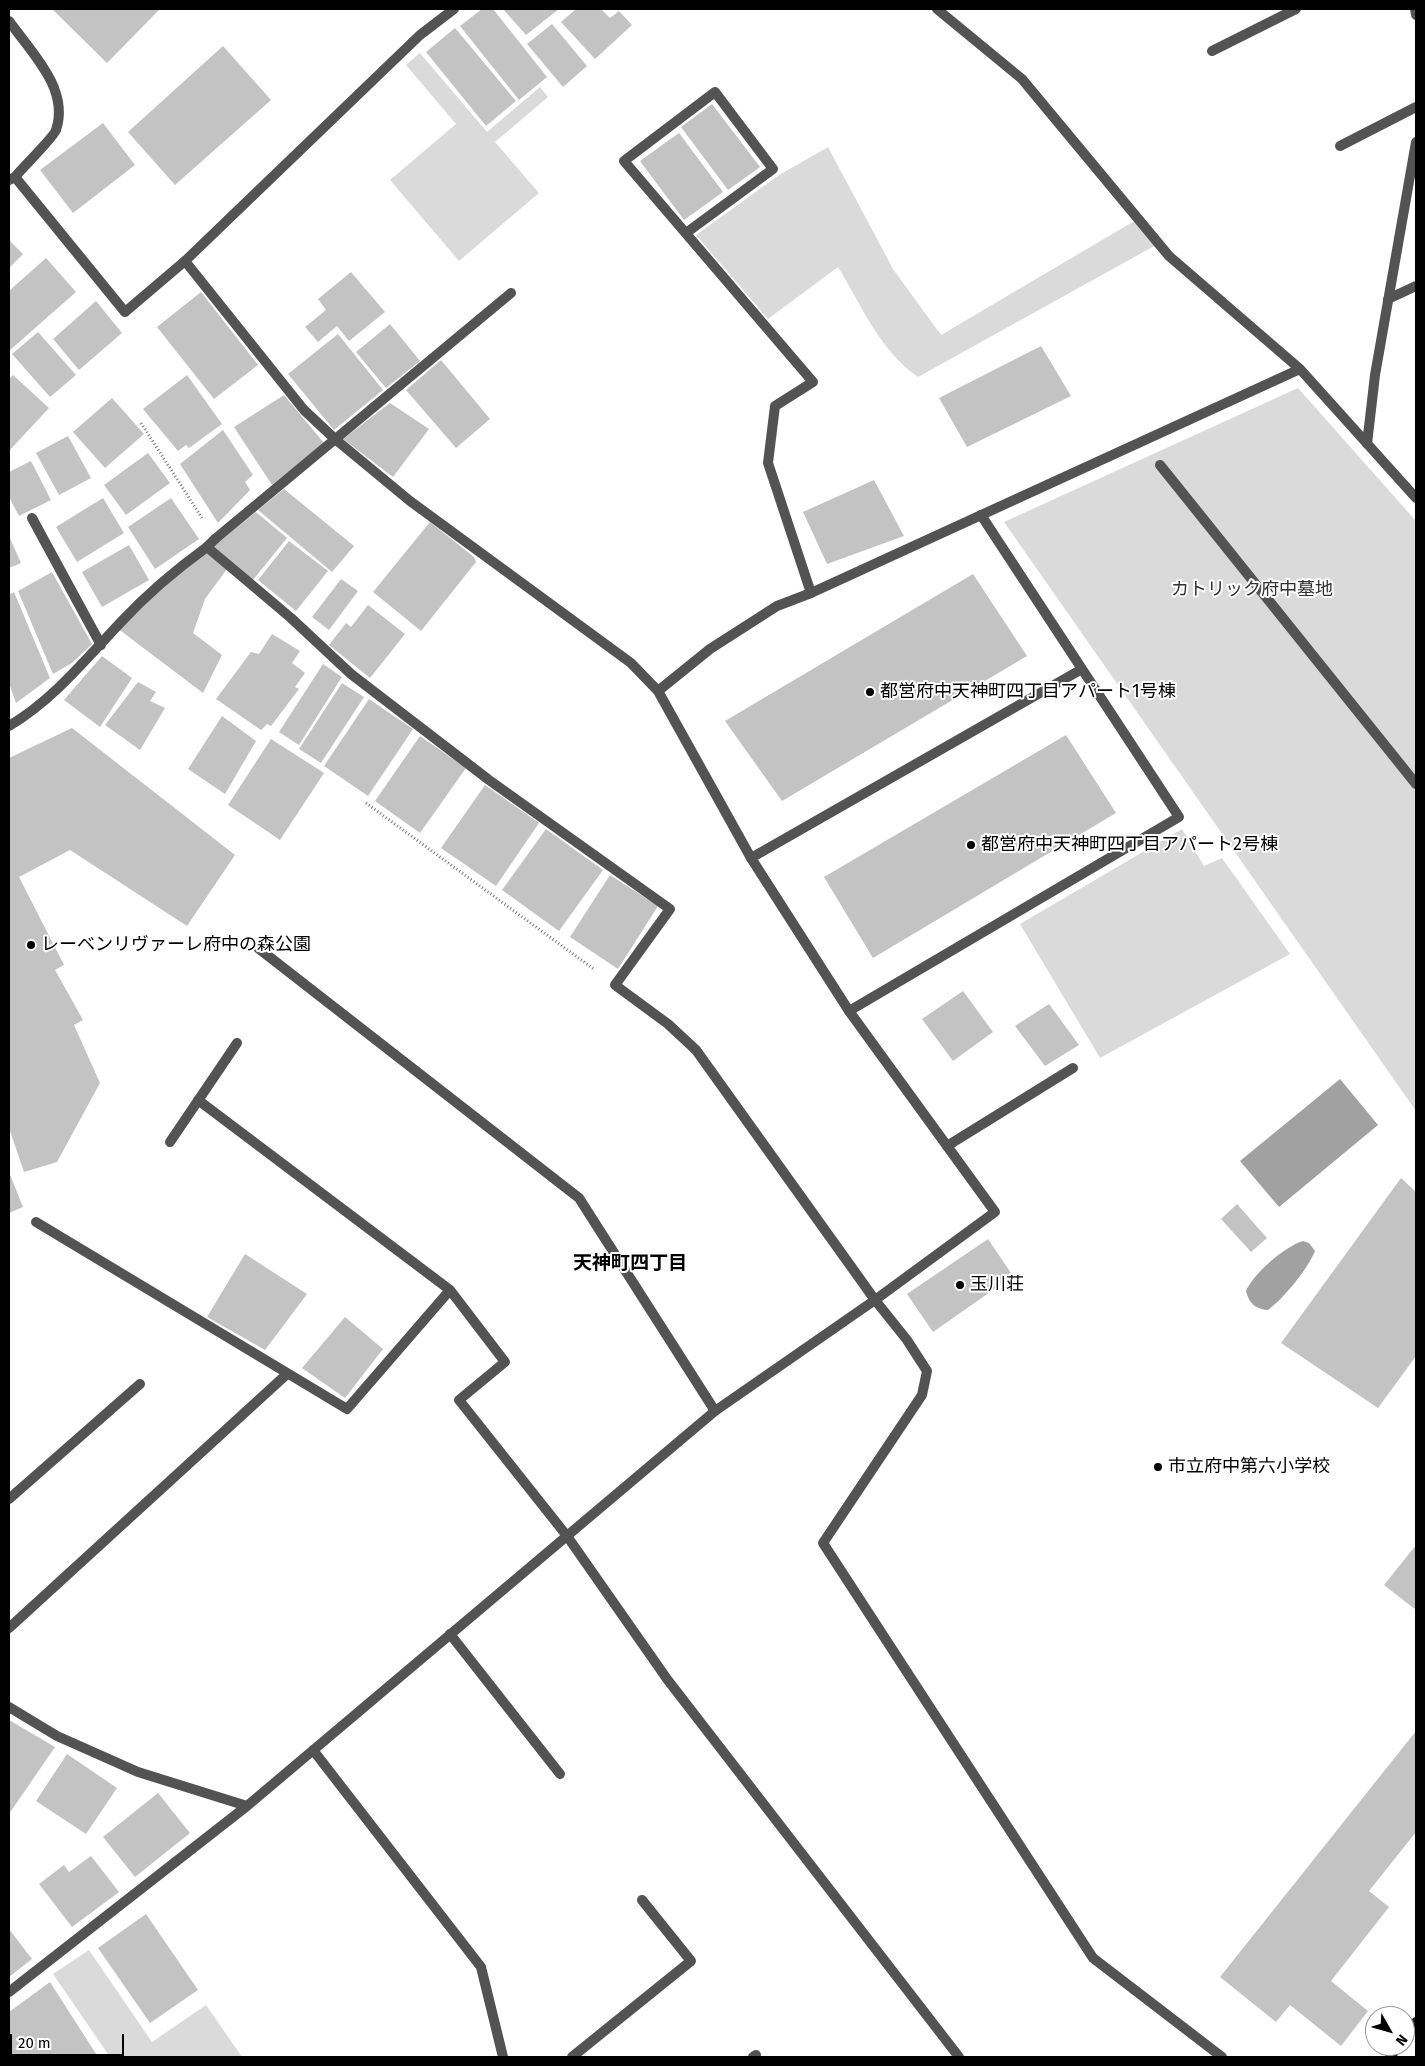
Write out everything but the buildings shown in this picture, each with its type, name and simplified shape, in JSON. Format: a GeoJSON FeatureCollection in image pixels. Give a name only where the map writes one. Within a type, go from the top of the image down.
{"type":"FeatureCollection","features":[{"type":"Feature","properties":{"kind":"street"},"geometry":{"type":"LineString","coordinates":[[9,21],[52,80],[60,101],[56,131],[12,178],[126,312],[185,261],[420,35],[454,9]]}},
{"type":"Feature","properties":{"kind":"street"},"geometry":{"type":"LineString","coordinates":[[937,9],[1022,79],[1169,256],[1300,369],[1416,498]]}},
{"type":"Feature","properties":{"kind":"street"},"geometry":{"type":"LineString","coordinates":[[1212,51],[1296,9]]}},
{"type":"Feature","properties":{"kind":"street"},"geometry":{"type":"LineString","coordinates":[[1415,9],[1416,14]]}},
{"type":"Feature","properties":{"kind":"street"},"geometry":{"type":"LineString","coordinates":[[686,233],[773,169],[714,92],[624,161],[813,382],[775,406],[768,463],[811,593]]}},
{"type":"Feature","properties":{"kind":"street"},"geometry":{"type":"LineString","coordinates":[[1340,146],[1416,107]]}},
{"type":"Feature","properties":{"kind":"street"},"geometry":{"type":"LineString","coordinates":[[1367,444],[1375,374],[1416,142]]}},
{"type":"Feature","properties":{"kind":"street"},"geometry":{"type":"LineString","coordinates":[[9,1992],[247,1806],[716,1411],[876,1300],[994,1212],[849,1011],[751,858],[658,691],[630,663],[410,501],[335,440],[304,410],[185,261]]}},
{"type":"Feature","properties":{"kind":"street"},"geometry":{"type":"LineString","coordinates":[[1388,300],[1416,286]]}},
{"type":"Feature","properties":{"kind":"street"},"geometry":{"type":"LineString","coordinates":[[9,726],[54,691],[137,606],[511,293]]}},
{"type":"Feature","properties":{"kind":"street"},"geometry":{"type":"LineString","coordinates":[[658,691],[710,649],[777,606],[811,593],[1300,369]]}},
{"type":"Feature","properties":{"kind":"street"},"geometry":{"type":"LineString","coordinates":[[1160,465],[1416,784]]}},
{"type":"Feature","properties":{"kind":"street"},"geometry":{"type":"LineString","coordinates":[[849,1011],[1179,817],[981,515]]}},
{"type":"Feature","properties":{"kind":"street"},"geometry":{"type":"LineString","coordinates":[[32,518],[101,645]]}},
{"type":"Feature","properties":{"kind":"street"},"geometry":{"type":"LineString","coordinates":[[207,547],[291,618],[351,674],[489,780],[670,909],[616,985],[668,1024],[696,1050],[876,1300],[907,1340],[927,1371],[922,1395],[823,1543],[1093,1958],[1222,2057]]}},
{"type":"Feature","properties":{"kind":"street"},"geometry":{"type":"LineString","coordinates":[[751,858],[1082,669]]}},
{"type":"Feature","properties":{"kind":"street"},"geometry":{"type":"LineString","coordinates":[[258,948],[578,1198],[716,1411]]}},
{"type":"Feature","properties":{"kind":"street"},"geometry":{"type":"LineString","coordinates":[[170,1142],[237,1043]]}},
{"type":"Feature","properties":{"kind":"street"},"geometry":{"type":"LineString","coordinates":[[947,1146],[1073,1068]]}},
{"type":"Feature","properties":{"kind":"street"},"geometry":{"type":"LineString","coordinates":[[198,1100],[450,1290],[505,1362],[459,1400],[567,1536],[667,1679],[959,2057]]}},
{"type":"Feature","properties":{"kind":"street"},"geometry":{"type":"LineString","coordinates":[[36,1222],[347,1410],[450,1290]]}},
{"type":"Feature","properties":{"kind":"street"},"geometry":{"type":"LineString","coordinates":[[9,1628],[288,1374]]}},
{"type":"Feature","properties":{"kind":"street"},"geometry":{"type":"LineString","coordinates":[[9,1499],[140,1384]]}},
{"type":"Feature","properties":{"kind":"street"},"geometry":{"type":"LineString","coordinates":[[450,1634],[560,1774]]}},
{"type":"Feature","properties":{"kind":"street"},"geometry":{"type":"LineString","coordinates":[[9,1707],[57,1736],[138,1772],[247,1806]]}},
{"type":"Feature","properties":{"kind":"street"},"geometry":{"type":"LineString","coordinates":[[313,1750],[481,1967],[503,2057]]}},
{"type":"Feature","properties":{"kind":"street"},"geometry":{"type":"LineString","coordinates":[[572,2057],[691,1961],[642,1900]]}},
{"type":"Feature","properties":{"kind":"path"},"geometry":{"type":"LineString","coordinates":[[141,423],[215,540]]}},
{"type":"Feature","properties":{"kind":"path"},"geometry":{"type":"LineString","coordinates":[[366,803],[616,985]]}},
{"type":"Feature","properties":{"kind":"green space"},"geometry":{"type":"Polygon","coordinates":[[[420,53],[487,132],[540,87],[548,97],[495,142],[539,193],[459,261],[390,180],[456,124],[406,65],[420,53]]]}},
{"type":"Feature","properties":{"kind":"green space"},"geometry":{"type":"Polygon","coordinates":[[[828,147],[893,269],[941,335],[1136,220],[1156,245],[918,377],[893,355],[882,341],[838,267],[768,319],[696,235],[779,175],[828,147]]]}},
{"type":"Feature","properties":{"kind":"green space","name":"カトリック府中墓地"},"geometry":{"type":"Polygon","coordinates":[[[1298,388],[1416,521],[1416,1111],[1004,522],[1298,388]]]}},
{"type":"Feature","properties":{"kind":"green space"},"geometry":{"type":"Polygon","coordinates":[[[1182,829],[1204,866],[1222,858],[1290,954],[1100,1058],[1020,924],[1182,829]]]}},
{"type":"Feature","properties":{"kind":"green space"},"geometry":{"type":"Polygon","coordinates":[[[89,1950],[152,2042],[206,2005],[242,2057],[110,2057],[53,1974],[89,1950]]]}},
{"type":"Feature","properties":{"kind":"shaded area"},"geometry":{"type":"Polygon","coordinates":[[[1340,1079],[1378,1125],[1279,1207],[1240,1161],[1340,1079]]]}},
{"type":"Feature","properties":{"kind":"shaded area"},"geometry":{"type":"Polygon","coordinates":[[[1303,1241],[1309,1243],[1315,1251],[1307,1267],[1281,1298],[1268,1310],[1253,1305],[1246,1291],[1256,1276],[1279,1254],[1303,1241]]]}},
{"type":"Feature","properties":{"kind":"place","name":"都営府中天神町四丁目アパート1号棟"},"geometry":{"type":"Point","coordinates":[870,692]}},
{"type":"Feature","properties":{"kind":"place","name":"都営府中天神町四丁目アパート2号棟"},"geometry":{"type":"Point","coordinates":[971,845]}},
{"type":"Feature","properties":{"kind":"place","name":"レーベンリヴァーレ府中の森公園"},"geometry":{"type":"Point","coordinates":[31,945]}},
{"type":"Feature","properties":{"kind":"place","name":"玉川荘"},"geometry":{"type":"Point","coordinates":[960,1285]}},
{"type":"Feature","properties":{"kind":"place","name":"市立府中第六小学校"},"geometry":{"type":"Point","coordinates":[1158,1467]}},
{"type":"Feature","properties":{"kind":"district","name":"天神町四丁目"},"geometry":{"type":"Point","coordinates":[630,1264]}}]}
